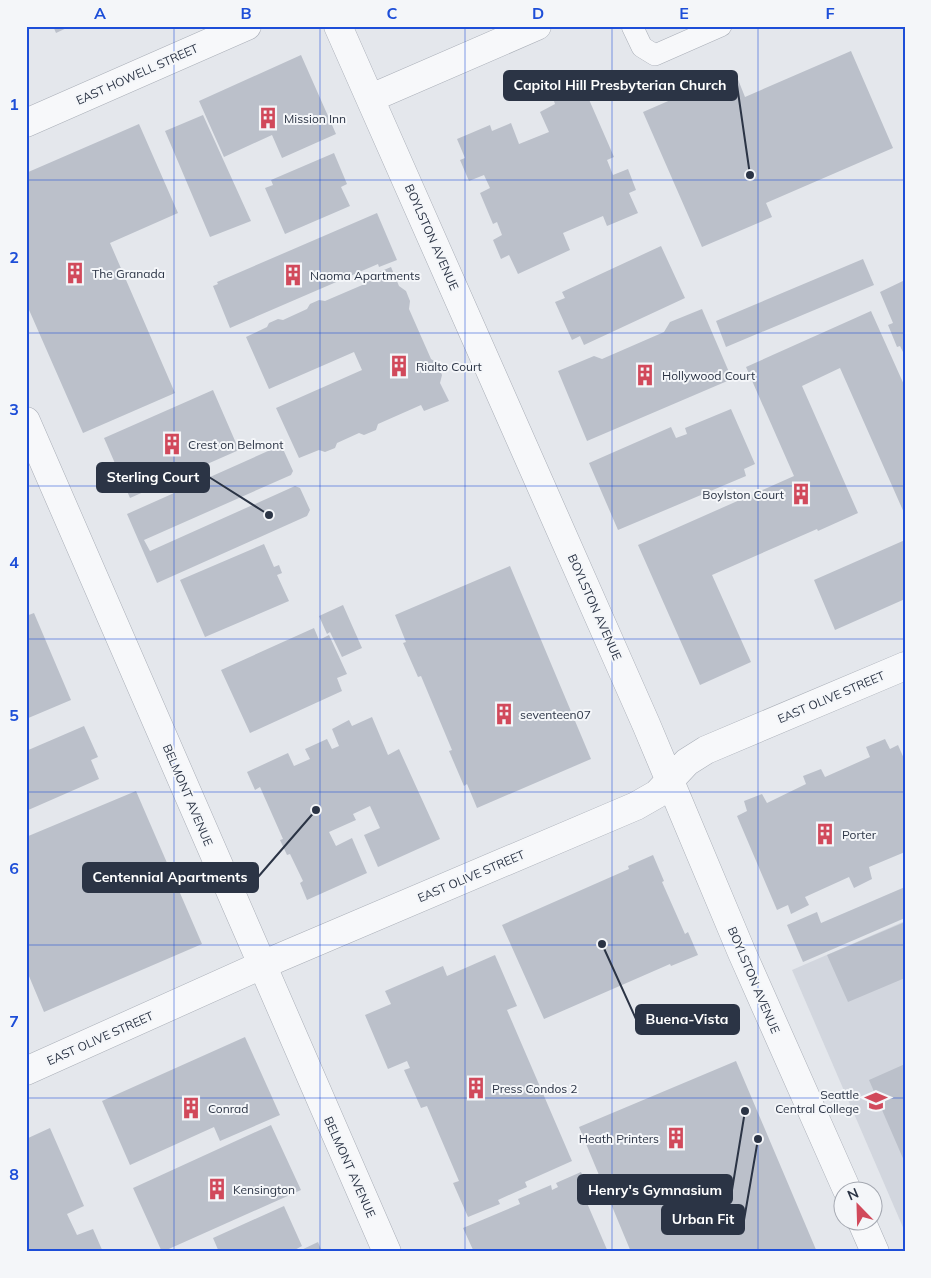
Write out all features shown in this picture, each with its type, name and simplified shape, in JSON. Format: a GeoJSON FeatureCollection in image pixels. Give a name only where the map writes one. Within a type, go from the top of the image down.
{"type":"FeatureCollection","features":[{"type":"Feature","properties":{"kind":"street","name":"EAST HOWELL STREET"},"geometry":{"type":"LineString","coordinates":[[26,123],[247,26]]}},
{"type":"Feature","properties":{"kind":"street","name":"BOYLSTON AVENUE"},"geometry":{"type":"LineString","coordinates":[[338,26],[670,780],[742,953],[844,1180]]}},
{"type":"Feature","properties":{"kind":"street"},"geometry":{"type":"LineString","coordinates":[[371,98],[537,26]]}},
{"type":"Feature","properties":{"kind":"street","name":"BELMONT AVENUE"},"geometry":{"type":"LineString","coordinates":[[26,421],[387,1252]]}},
{"type":"Feature","properties":{"kind":"street","name":"EAST OLIVE STREET"},"geometry":{"type":"LineString","coordinates":[[26,1071],[262,965],[636,806],[657,794],[687,762],[706,750],[905,666]]}},
{"type":"Feature","properties":{"kind":"street"},"geometry":{"type":"LineString","coordinates":[[865,1230],[875,1252]]}},
{"type":"Feature","properties":{"kind":"lane"},"geometry":{"type":"LineString","coordinates":[[632,26],[642,47],[655,54],[721,26]]}},
{"type":"Feature","properties":{"kind":"shaded area","name":"Seattle Central College"},"geometry":{"type":"Polygon","coordinates":[[[905,921],[905,1232],[884,1180],[792,970],[905,921]]]}},
{"type":"Feature","properties":{"kind":"building"},"geometry":{"type":"Polygon","coordinates":[[[53,26],[71,26],[56,33],[53,26]]]}},
{"type":"Feature","properties":{"kind":"building"},"geometry":{"type":"Polygon","coordinates":[[[851,51],[893,148],[766,203],[772,217],[702,247],[643,112],[735,72],[745,97],[851,51]]]}},
{"type":"Feature","properties":{"kind":"building","name":"Mission Inn"},"geometry":{"type":"Polygon","coordinates":[[[301,55],[336,134],[282,158],[272,135],[224,157],[199,101],[301,55]]]}},
{"type":"Feature","properties":{"kind":"building"},"geometry":{"type":"Polygon","coordinates":[[[584,88],[614,157],[607,160],[613,175],[628,169],[636,190],[629,193],[638,213],[607,226],[603,216],[563,233],[570,250],[518,274],[509,255],[501,259],[493,240],[502,235],[497,222],[493,224],[480,193],[490,188],[484,175],[469,181],[460,160],[465,158],[457,139],[490,125],[492,131],[511,123],[519,144],[549,132],[540,112],[555,104],[554,101],[584,88]]]}},
{"type":"Feature","properties":{"kind":"building"},"geometry":{"type":"Polygon","coordinates":[[[203,115],[251,221],[210,237],[165,131],[203,115]]]}},
{"type":"Feature","properties":{"kind":"building","name":"The Granada"},"geometry":{"type":"Polygon","coordinates":[[[139,124],[178,213],[110,243],[175,393],[83,433],[26,303],[26,173],[139,124]]]}},
{"type":"Feature","properties":{"kind":"building"},"geometry":{"type":"Polygon","coordinates":[[[334,153],[347,184],[341,187],[350,206],[285,234],[265,188],[273,185],[271,180],[334,153]]]}},
{"type":"Feature","properties":{"kind":"building","name":"Naoma Apartments"},"geometry":{"type":"Polygon","coordinates":[[[377,213],[397,260],[379,267],[378,264],[230,328],[213,286],[218,284],[217,282],[377,213]]]}},
{"type":"Feature","properties":{"kind":"building"},"geometry":{"type":"Polygon","coordinates":[[[661,246],[685,298],[584,345],[580,336],[572,340],[555,302],[565,298],[562,292],[661,246]]]}},
{"type":"Feature","properties":{"kind":"building"},"geometry":{"type":"Polygon","coordinates":[[[863,259],[874,285],[726,347],[716,321],[863,259]]]}},
{"type":"Feature","properties":{"kind":"building","name":"Rialto Court"},"geometry":{"type":"Polygon","coordinates":[[[391,267],[399,286],[406,291],[410,301],[409,309],[431,359],[437,363],[442,375],[440,383],[449,401],[424,411],[421,405],[378,424],[376,430],[364,435],[359,433],[337,443],[335,448],[325,452],[319,450],[299,458],[276,408],[362,370],[354,352],[269,389],[246,337],[267,327],[269,323],[278,319],[283,320],[307,309],[310,304],[319,300],[325,301],[367,283],[365,278],[391,267]]]}},
{"type":"Feature","properties":{"kind":"building"},"geometry":{"type":"Polygon","coordinates":[[[905,280],[905,356],[900,346],[897,347],[888,325],[893,323],[880,292],[905,280]]]}},
{"type":"Feature","properties":{"kind":"building","name":"Hollywood Court"},"geometry":{"type":"Polygon","coordinates":[[[702,309],[732,379],[587,441],[558,371],[594,356],[602,359],[664,332],[670,322],[702,309]]]}},
{"type":"Feature","properties":{"kind":"building","name":"Boylston Court"},"geometry":{"type":"Polygon","coordinates":[[[871,311],[905,387],[905,515],[840,368],[802,386],[858,513],[712,575],[751,662],[700,685],[638,545],[794,476],[746,367],[871,311]]]}},
{"type":"Feature","properties":{"kind":"building","name":"Crest on Belmont"},"geometry":{"type":"Polygon","coordinates":[[[213,390],[239,450],[130,498],[104,438],[213,390]]]}},
{"type":"Feature","properties":{"kind":"building"},"geometry":{"type":"Polygon","coordinates":[[[731,409],[755,464],[744,469],[746,476],[618,530],[589,463],[671,427],[676,438],[687,434],[685,428],[731,409]]]}},
{"type":"Feature","properties":{"kind":"building"},"geometry":{"type":"Polygon","coordinates":[[[277,447],[283,449],[293,471],[291,475],[144,540],[150,551],[295,486],[300,488],[310,510],[307,516],[157,583],[127,514],[277,447]]]}},
{"type":"Feature","properties":{"kind":"building"},"geometry":{"type":"Polygon","coordinates":[[[905,540],[905,599],[835,630],[814,580],[905,540]]]}},
{"type":"Feature","properties":{"kind":"building"},"geometry":{"type":"Polygon","coordinates":[[[264,544],[274,567],[279,565],[282,573],[277,575],[289,601],[205,637],[180,580],[264,544]]]}},
{"type":"Feature","properties":{"kind":"building","name":"seventeen07"},"geometry":{"type":"Polygon","coordinates":[[[510,566],[591,759],[477,808],[467,784],[464,786],[449,751],[452,750],[421,676],[418,677],[403,643],[406,642],[395,615],[510,566]]]}},
{"type":"Feature","properties":{"kind":"building"},"geometry":{"type":"Polygon","coordinates":[[[343,605],[362,648],[342,657],[330,632],[327,634],[319,616],[343,605]]]}},
{"type":"Feature","properties":{"kind":"building"},"geometry":{"type":"Polygon","coordinates":[[[34,613],[71,700],[26,719],[26,616],[34,613]]]}},
{"type":"Feature","properties":{"kind":"building"},"geometry":{"type":"Polygon","coordinates":[[[314,628],[319,640],[329,635],[347,674],[337,678],[342,691],[250,733],[221,670],[314,628]]]}},
{"type":"Feature","properties":{"kind":"building"},"geometry":{"type":"Polygon","coordinates":[[[372,717],[388,755],[399,749],[440,839],[378,867],[364,835],[380,828],[370,806],[353,814],[356,820],[329,832],[336,846],[352,838],[367,873],[307,900],[300,883],[303,881],[290,854],[287,855],[280,840],[283,839],[260,787],[255,790],[247,772],[288,753],[294,766],[310,759],[305,749],[327,739],[332,749],[339,746],[332,729],[349,720],[352,726],[372,717]]]}},
{"type":"Feature","properties":{"kind":"building"},"geometry":{"type":"Polygon","coordinates":[[[84,726],[98,757],[91,760],[99,779],[26,811],[26,751],[84,726]]]}},
{"type":"Feature","properties":{"kind":"building","name":"Porter"},"geometry":{"type":"Polygon","coordinates":[[[885,739],[890,749],[898,745],[905,761],[905,852],[869,867],[872,879],[854,888],[849,877],[805,897],[809,905],[791,914],[788,905],[777,910],[737,816],[747,811],[744,801],[762,794],[767,803],[806,784],[803,776],[821,769],[825,777],[870,757],[866,747],[885,739]]]}},
{"type":"Feature","properties":{"kind":"building"},"geometry":{"type":"Polygon","coordinates":[[[136,791],[202,944],[44,1012],[26,969],[26,837],[136,791]]]}},
{"type":"Feature","properties":{"kind":"building"},"geometry":{"type":"Polygon","coordinates":[[[653,855],[664,881],[662,882],[685,934],[688,932],[698,955],[671,966],[670,964],[544,1019],[502,925],[629,869],[628,866],[653,855]]]}},
{"type":"Feature","properties":{"kind":"building"},"geometry":{"type":"Polygon","coordinates":[[[905,887],[905,918],[803,962],[787,925],[817,912],[821,923],[905,887]]]}},
{"type":"Feature","properties":{"kind":"building"},"geometry":{"type":"Polygon","coordinates":[[[905,922],[905,978],[848,1002],[827,955],[905,922]]]}},
{"type":"Feature","properties":{"kind":"building","name":"Press Condos 2"},"geometry":{"type":"Polygon","coordinates":[[[495,955],[517,1006],[507,1010],[572,1161],[525,1182],[527,1187],[498,1200],[500,1204],[468,1217],[453,1183],[459,1181],[427,1106],[421,1108],[404,1070],[410,1068],[407,1061],[388,1069],[365,1015],[391,1004],[385,991],[443,966],[447,976],[495,955]]]}},
{"type":"Feature","properties":{"kind":"building","name":"Conrad"},"geometry":{"type":"Polygon","coordinates":[[[245,1037],[280,1115],[220,1141],[214,1127],[130,1165],[102,1101],[245,1037]]]}},
{"type":"Feature","properties":{"kind":"building"},"geometry":{"type":"Polygon","coordinates":[[[736,1061],[817,1252],[631,1252],[579,1127],[736,1061]]]}},
{"type":"Feature","properties":{"kind":"building"},"geometry":{"type":"Polygon","coordinates":[[[905,1064],[905,1163],[869,1080],[905,1064]]]}},
{"type":"Feature","properties":{"kind":"building","name":"Kensington"},"geometry":{"type":"Polygon","coordinates":[[[271,1125],[301,1190],[162,1252],[133,1188],[271,1125]]]}},
{"type":"Feature","properties":{"kind":"building"},"geometry":{"type":"Polygon","coordinates":[[[50,1128],[84,1206],[67,1214],[77,1235],[93,1229],[103,1252],[26,1252],[26,1139],[50,1128]]]}},
{"type":"Feature","properties":{"kind":"building"},"geometry":{"type":"Polygon","coordinates":[[[581,1172],[593,1200],[587,1203],[608,1252],[474,1252],[463,1228],[520,1204],[518,1199],[551,1185],[552,1190],[558,1187],[556,1183],[581,1172]]]}},
{"type":"Feature","properties":{"kind":"building"},"geometry":{"type":"Polygon","coordinates":[[[284,1206],[302,1246],[291,1252],[219,1252],[213,1238],[284,1206]]]}},
{"type":"Feature","properties":{"kind":"building"},"geometry":{"type":"Polygon","coordinates":[[[318,1242],[322,1252],[297,1252],[318,1242]]]}},
{"type":"Feature","properties":{"kind":"place","name":"Mission Inn"},"geometry":{"type":"Point","coordinates":[268,118]}},
{"type":"Feature","properties":{"kind":"place","name":"Capitol Hill Presbyterian Church"},"geometry":{"type":"Point","coordinates":[750,175]}},
{"type":"Feature","properties":{"kind":"place","name":"The Granada"},"geometry":{"type":"Point","coordinates":[75,273]}},
{"type":"Feature","properties":{"kind":"place","name":"Naoma Apartments"},"geometry":{"type":"Point","coordinates":[293,275]}},
{"type":"Feature","properties":{"kind":"place","name":"Rialto Court"},"geometry":{"type":"Point","coordinates":[399,366]}},
{"type":"Feature","properties":{"kind":"place","name":"Hollywood Court"},"geometry":{"type":"Point","coordinates":[645,375]}},
{"type":"Feature","properties":{"kind":"place","name":"Crest on Belmont"},"geometry":{"type":"Point","coordinates":[172,444]}},
{"type":"Feature","properties":{"kind":"place","name":"Boylston Court"},"geometry":{"type":"Point","coordinates":[801,494]}},
{"type":"Feature","properties":{"kind":"place","name":"Sterling Court"},"geometry":{"type":"Point","coordinates":[269,515]}},
{"type":"Feature","properties":{"kind":"place","name":"seventeen07"},"geometry":{"type":"Point","coordinates":[504,714]}},
{"type":"Feature","properties":{"kind":"place","name":"Centennial Apartments"},"geometry":{"type":"Point","coordinates":[316,810]}},
{"type":"Feature","properties":{"kind":"place","name":"Porter"},"geometry":{"type":"Point","coordinates":[825,834]}},
{"type":"Feature","properties":{"kind":"place","name":"Buena-Vista"},"geometry":{"type":"Point","coordinates":[602,944]}},
{"type":"Feature","properties":{"kind":"place","name":"Press Condos 2"},"geometry":{"type":"Point","coordinates":[476,1088]}},
{"type":"Feature","properties":{"kind":"place","name":"Seattle Central College"},"geometry":{"type":"Point","coordinates":[876,1101]}},
{"type":"Feature","properties":{"kind":"place","name":"Conrad"},"geometry":{"type":"Point","coordinates":[191,1108]}},
{"type":"Feature","properties":{"kind":"place","name":"Henry's Gymnasium"},"geometry":{"type":"Point","coordinates":[745,1111]}},
{"type":"Feature","properties":{"kind":"place","name":"Heath Printers"},"geometry":{"type":"Point","coordinates":[676,1138]}},
{"type":"Feature","properties":{"kind":"place","name":"Urban Fit"},"geometry":{"type":"Point","coordinates":[758,1139]}},
{"type":"Feature","properties":{"kind":"place","name":"Kensington"},"geometry":{"type":"Point","coordinates":[217,1189]}}]}
